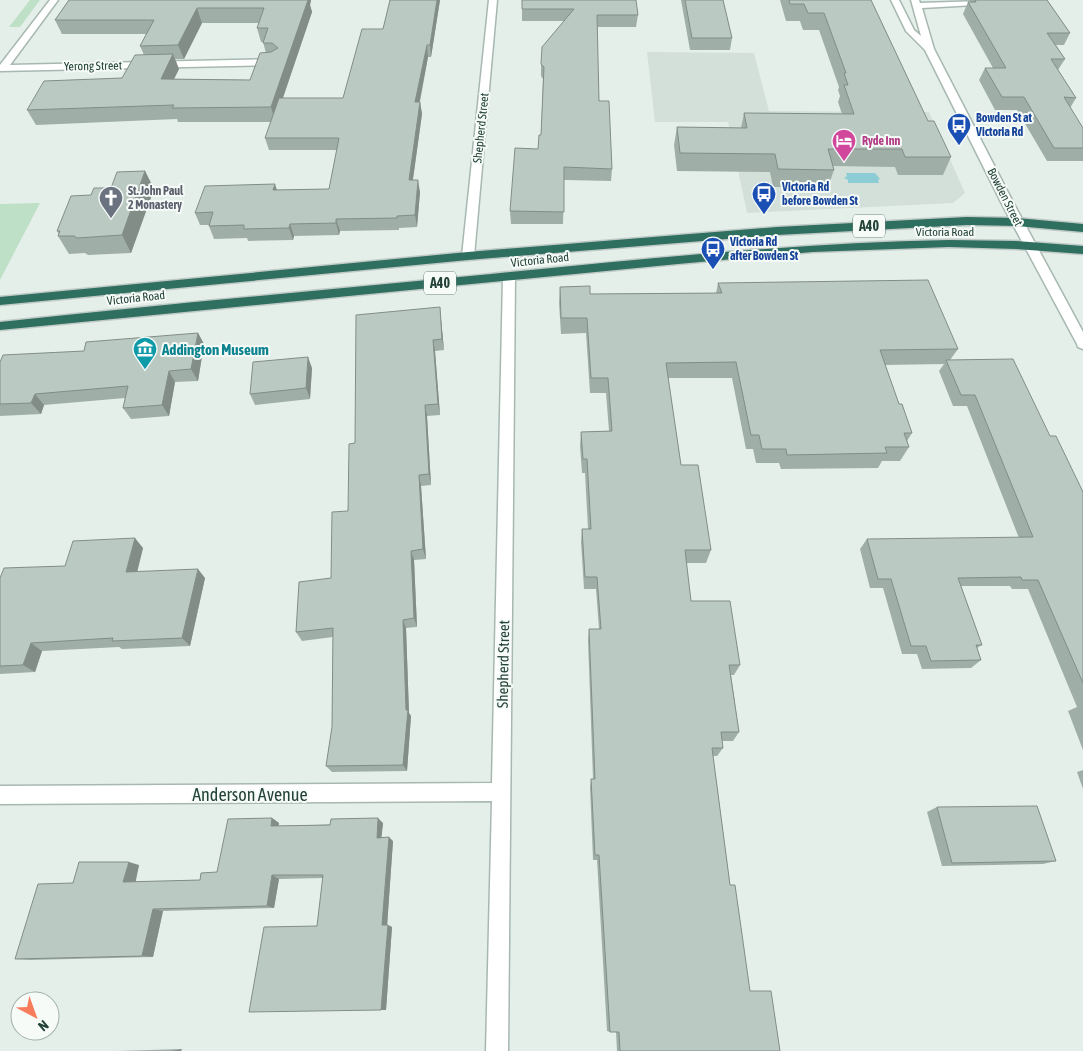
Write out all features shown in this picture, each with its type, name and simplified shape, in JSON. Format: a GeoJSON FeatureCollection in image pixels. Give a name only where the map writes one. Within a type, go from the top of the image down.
{"type":"FeatureCollection","features":[{"type":"Feature","properties":{"kind":"highway","name":"Victoria Road"},"geometry":{"type":"LineString","coordinates":[[0,300],[468,256],[844,226],[1017,222],[1083,228]]}},
{"type":"Feature","properties":{"kind":"highway","name":"Victoria Road"},"geometry":{"type":"LineString","coordinates":[[0,326],[665,261],[880,245],[1030,246],[1083,250]]}},
{"type":"Feature","properties":{"kind":"street"},"geometry":{"type":"LineString","coordinates":[[1,68],[54,0]]}},
{"type":"Feature","properties":{"kind":"street","name":"Shepherd Street"},"geometry":{"type":"LineString","coordinates":[[468,256],[494,0]]}},
{"type":"Feature","properties":{"kind":"street","name":"Bowden Street"},"geometry":{"type":"LineString","coordinates":[[895,0],[910,31],[930,49]]}},
{"type":"Feature","properties":{"kind":"street"},"geometry":{"type":"LineString","coordinates":[[900,0],[920,40]]}},
{"type":"Feature","properties":{"kind":"street"},"geometry":{"type":"LineString","coordinates":[[918,2],[980,3],[1011,0]]}},
{"type":"Feature","properties":{"kind":"street","name":"Bowden Street"},"geometry":{"type":"LineString","coordinates":[[918,2],[930,49],[1017,222],[1083,344]]}},
{"type":"Feature","properties":{"kind":"street","name":"Yerong Street"},"geometry":{"type":"LineString","coordinates":[[1,68],[275,62]]}},
{"type":"Feature","properties":{"kind":"street","name":"Shepherd Street"},"geometry":{"type":"LineString","coordinates":[[497,1051],[510,277]]}},
{"type":"Feature","properties":{"kind":"street","name":"Anderson Avenue"},"geometry":{"type":"LineString","coordinates":[[0,795],[501,792]]}},
{"type":"Feature","properties":{"kind":"shaded area","name":"Ryde Inn"},"geometry":{"type":"Polygon","coordinates":[[[647,52],[754,53],[769,111],[929,112],[965,193],[953,203],[747,213],[728,122],[655,122],[647,52]]]}},
{"type":"Feature","properties":{"kind":"green space"},"geometry":{"type":"Polygon","coordinates":[[[30,0],[40,0],[20,27],[9,27],[30,0]]]}},
{"type":"Feature","properties":{"kind":"green space"},"geometry":{"type":"Polygon","coordinates":[[[40,203],[0,280],[0,204],[40,203]]]}},
{"type":"Feature","properties":{"kind":"water"},"geometry":{"type":"Polygon","coordinates":[[[846,173],[875,173],[880,179],[878,180],[879,183],[848,183],[848,180],[844,178],[847,176],[846,173]]]}},
{"type":"Feature","properties":{"kind":"building"},"geometry":{"type":"Polygon","coordinates":[[[69,0],[308,0],[271,107],[172,108],[174,105],[27,110],[44,81],[122,78],[135,55],[173,54],[161,79],[250,80],[260,53],[271,52],[278,48],[272,43],[263,43],[268,28],[257,28],[264,8],[197,8],[178,45],[140,46],[154,20],[55,20],[69,0]]]}},
{"type":"Feature","properties":{"kind":"building"},"geometry":{"type":"Polygon","coordinates":[[[390,0],[437,0],[430,45],[427,45],[415,102],[420,102],[409,180],[418,180],[415,215],[397,216],[397,218],[336,219],[336,223],[290,224],[289,228],[244,229],[244,225],[209,226],[213,212],[195,213],[205,186],[275,184],[273,190],[329,189],[339,138],[265,138],[279,98],[343,98],[362,29],[383,29],[390,0]]]}},
{"type":"Feature","properties":{"kind":"building"},"geometry":{"type":"Polygon","coordinates":[[[522,0],[636,0],[638,15],[597,15],[599,101],[609,101],[612,169],[564,167],[564,212],[510,211],[515,148],[538,149],[539,135],[541,135],[544,67],[541,64],[542,47],[574,9],[522,9],[522,0]]]}},
{"type":"Feature","properties":{"kind":"building"},"geometry":{"type":"Polygon","coordinates":[[[685,0],[723,0],[732,38],[692,38],[685,0]]]}},
{"type":"Feature","properties":{"kind":"building"},"geometry":{"type":"Polygon","coordinates":[[[789,0],[871,0],[928,121],[934,121],[951,157],[905,157],[902,149],[828,149],[834,170],[778,169],[775,154],[680,153],[677,127],[747,128],[744,113],[854,114],[844,85],[848,85],[844,73],[846,73],[824,13],[808,13],[804,4],[790,4],[789,0]]]}},
{"type":"Feature","properties":{"kind":"building"},"geometry":{"type":"Polygon","coordinates":[[[975,0],[1047,0],[1070,33],[1047,33],[1065,59],[1051,59],[1076,98],[1064,97],[1083,128],[1083,148],[1054,148],[1024,97],[1002,97],[985,68],[1006,68],[968,2],[976,2],[975,0]]]}},
{"type":"Feature","properties":{"kind":"building"},"geometry":{"type":"Polygon","coordinates":[[[145,171],[122,235],[77,238],[74,236],[58,236],[60,231],[57,231],[71,196],[91,195],[94,188],[111,188],[117,172],[145,171]]]}},
{"type":"Feature","properties":{"kind":"building"},"geometry":{"type":"Polygon","coordinates":[[[928,280],[958,349],[880,350],[899,404],[902,404],[912,433],[904,433],[909,447],[885,447],[887,453],[787,455],[786,449],[762,449],[759,435],[751,435],[736,362],[666,363],[681,465],[698,465],[711,550],[685,550],[691,601],[730,601],[740,665],[729,665],[739,732],[721,732],[723,748],[712,748],[730,885],[735,885],[750,991],[771,991],[780,1051],[620,1051],[619,1032],[610,1032],[599,855],[595,855],[591,779],[595,779],[589,629],[601,629],[597,577],[585,577],[582,529],[591,529],[587,459],[583,459],[581,432],[612,431],[608,378],[591,378],[587,318],[561,318],[560,287],[590,286],[590,294],[722,293],[718,283],[928,280]]]}},
{"type":"Feature","properties":{"kind":"building"},"geometry":{"type":"Polygon","coordinates":[[[440,307],[442,339],[433,340],[438,404],[425,405],[429,474],[419,475],[423,549],[411,551],[414,618],[403,620],[406,710],[408,710],[403,765],[326,766],[332,727],[333,628],[296,632],[299,582],[331,578],[332,512],[348,511],[349,444],[355,443],[356,315],[440,307]]]}},
{"type":"Feature","properties":{"kind":"building"},"geometry":{"type":"Polygon","coordinates":[[[198,333],[191,369],[169,371],[162,405],[123,408],[128,386],[35,394],[31,403],[0,404],[0,362],[3,355],[84,351],[86,342],[198,333]]]}},
{"type":"Feature","properties":{"kind":"building"},"geometry":{"type":"Polygon","coordinates":[[[308,357],[306,388],[250,394],[253,362],[308,357]]]}},
{"type":"Feature","properties":{"kind":"building"},"geometry":{"type":"Polygon","coordinates":[[[1013,359],[1050,436],[1056,436],[1083,492],[1083,683],[1038,580],[1022,580],[1021,577],[958,578],[982,645],[976,645],[981,660],[931,661],[926,646],[911,646],[891,579],[878,579],[867,539],[1033,537],[975,395],[961,395],[946,360],[1013,359]]]}},
{"type":"Feature","properties":{"kind":"building"},"geometry":{"type":"Polygon","coordinates":[[[135,538],[126,572],[198,569],[182,638],[112,641],[113,638],[31,643],[23,665],[0,666],[0,578],[4,568],[65,566],[73,541],[135,538]]]}},
{"type":"Feature","properties":{"kind":"building"},"geometry":{"type":"Polygon","coordinates":[[[1037,806],[1056,861],[952,863],[937,807],[1037,806]]]}},
{"type":"Feature","properties":{"kind":"building"},"geometry":{"type":"Polygon","coordinates":[[[272,818],[271,826],[330,825],[331,819],[378,818],[377,838],[389,837],[382,925],[388,925],[381,1010],[249,1012],[264,927],[317,926],[323,875],[272,875],[267,906],[153,909],[142,956],[15,959],[38,884],[73,883],[79,862],[129,862],[123,882],[200,880],[201,873],[217,872],[228,819],[272,818]]]}},
{"type":"Feature","properties":{"kind":"place","name":"Bowden St at Victoria Rd"},"geometry":{"type":"Point","coordinates":[959,146]}},
{"type":"Feature","properties":{"kind":"place","name":"Ryde Inn"},"geometry":{"type":"Point","coordinates":[844,162]}},
{"type":"Feature","properties":{"kind":"place","name":"Victoria Rd before Bowden St"},"geometry":{"type":"Point","coordinates":[764,215]}},
{"type":"Feature","properties":{"kind":"place","name":"St. John Paul 2 Monastery"},"geometry":{"type":"Point","coordinates":[111,219]}},
{"type":"Feature","properties":{"kind":"place","name":"Victoria Rd after Bowden St"},"geometry":{"type":"Point","coordinates":[713,270]}},
{"type":"Feature","properties":{"kind":"place","name":"Addington Museum"},"geometry":{"type":"Point","coordinates":[145,370]}}]}
